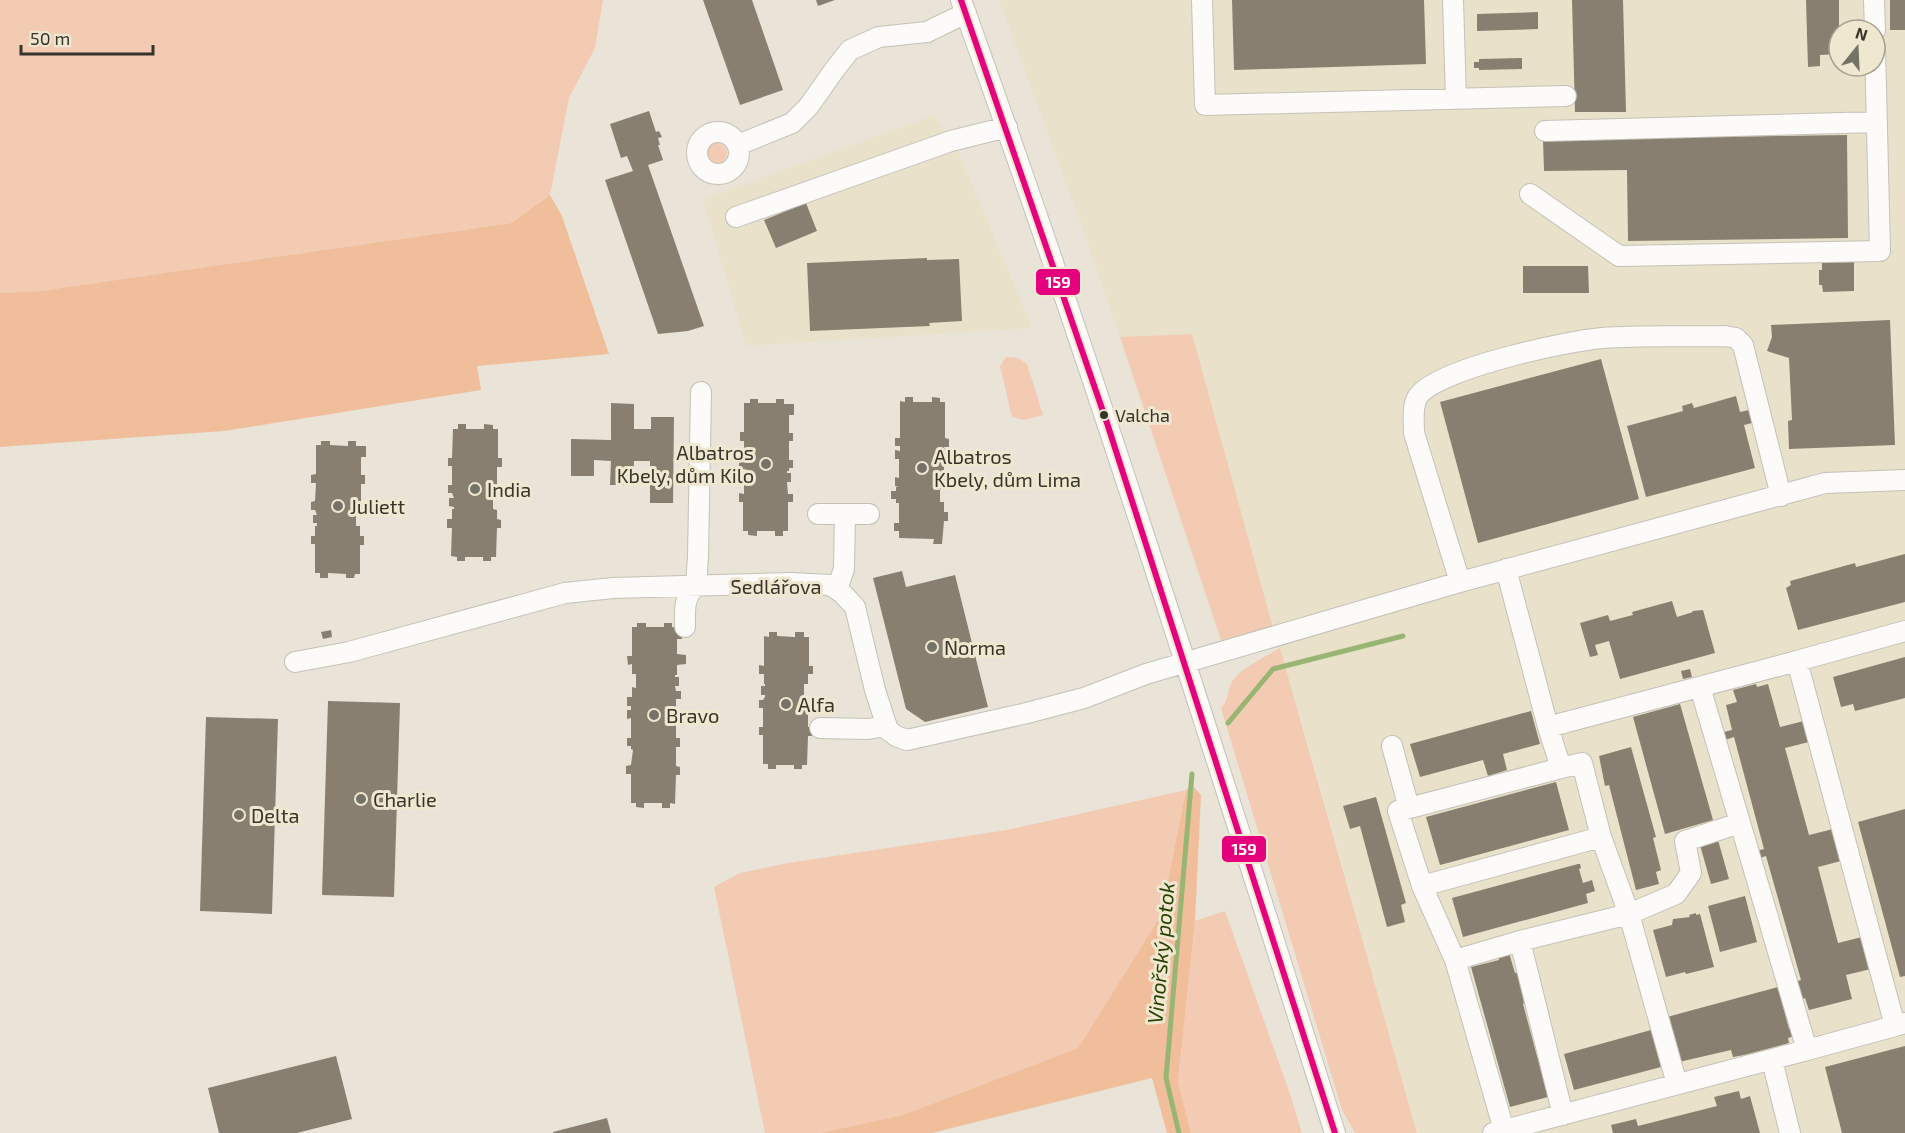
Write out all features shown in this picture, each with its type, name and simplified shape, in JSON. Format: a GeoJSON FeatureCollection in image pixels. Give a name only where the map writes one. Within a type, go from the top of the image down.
{"type":"FeatureCollection","features":[{"type":"Feature","properties":{"kind":"street"},"geometry":{"type":"LineString","coordinates":[[1202,0],[1205,105],[1566,96]]}},
{"type":"Feature","properties":{"kind":"street"},"geometry":{"type":"LineString","coordinates":[[1453,0],[1456,99]]}},
{"type":"Feature","properties":{"kind":"street"},"geometry":{"type":"LineString","coordinates":[[1874,0],[1875,18]]}},
{"type":"Feature","properties":{"kind":"street"},"geometry":{"type":"LineString","coordinates":[[738,145],[792,123],[809,106],[850,50],[879,37],[927,32],[964,6],[1127,483],[1335,1133]]}},
{"type":"Feature","properties":{"kind":"street"},"geometry":{"type":"LineString","coordinates":[[1530,194],[1620,256],[1880,251],[1875,78]]}},
{"type":"Feature","properties":{"kind":"street"},"geometry":{"type":"LineString","coordinates":[[1545,131],[1876,122]]}},
{"type":"Feature","properties":{"kind":"street"},"geometry":{"type":"LineString","coordinates":[[735,217],[951,141],[1007,127]]}},
{"type":"Feature","properties":{"kind":"street"},"geometry":{"type":"LineString","coordinates":[[1460,582],[1414,434],[1413,413],[1417,398],[1426,388],[1453,373],[1499,360],[1573,342],[1602,338],[1725,336],[1736,338],[1743,345],[1781,496]]}},
{"type":"Feature","properties":{"kind":"street"},"geometry":{"type":"LineString","coordinates":[[685,627],[686,598],[696,586],[698,557],[700,392]]}},
{"type":"Feature","properties":{"kind":"street"},"geometry":{"type":"LineString","coordinates":[[820,728],[868,729],[886,726],[896,736],[908,740],[924,738],[1084,698],[1146,674],[1460,582],[1825,483],[1905,480]]}},
{"type":"Feature","properties":{"kind":"street"},"geometry":{"type":"LineString","coordinates":[[818,514],[869,514]]}},
{"type":"Feature","properties":{"kind":"street"},"geometry":{"type":"LineString","coordinates":[[837,590],[844,569],[844,514]]}},
{"type":"Feature","properties":{"kind":"street"},"geometry":{"type":"LineString","coordinates":[[1506,569],[1561,768]]}},
{"type":"Feature","properties":{"kind":"street","name":"Sedlářova"},"geometry":{"type":"LineString","coordinates":[[295,662],[349,652],[565,593],[613,588],[791,583],[830,585],[855,607],[886,726]]}},
{"type":"Feature","properties":{"kind":"street"},"geometry":{"type":"LineString","coordinates":[[1548,727],[1905,631]]}},
{"type":"Feature","properties":{"kind":"street"},"geometry":{"type":"LineString","coordinates":[[1677,1084],[1629,914],[1601,837],[1582,763],[1398,811],[1422,886],[1455,960],[1498,1131],[1772,1060],[1900,1024],[1897,1001],[1797,661]]}},
{"type":"Feature","properties":{"kind":"street"},"geometry":{"type":"LineString","coordinates":[[1700,687],[1807,1050]]}},
{"type":"Feature","properties":{"kind":"street"},"geometry":{"type":"LineString","coordinates":[[1392,746],[1409,808]]}},
{"type":"Feature","properties":{"kind":"street"},"geometry":{"type":"LineString","coordinates":[[1455,960],[1629,914],[1676,894],[1691,873],[1685,841],[1740,823]]}},
{"type":"Feature","properties":{"kind":"street"},"geometry":{"type":"LineString","coordinates":[[1422,886],[1601,837]]}},
{"type":"Feature","properties":{"kind":"street"},"geometry":{"type":"LineString","coordinates":[[1520,941],[1563,1115]]}},
{"type":"Feature","properties":{"kind":"street"},"geometry":{"type":"LineString","coordinates":[[1772,1060],[1790,1133]]}},
{"type":"Feature","properties":{"kind":"shaded area"},"geometry":{"type":"Polygon","coordinates":[[[0,0],[603,0],[595,48],[569,98],[550,195],[511,223],[40,291],[0,293],[0,0]]]}},
{"type":"Feature","properties":{"kind":"shaded area"},"geometry":{"type":"Polygon","coordinates":[[[999,0],[1905,0],[1905,1133],[1417,1133],[1192,334],[1120,337],[999,0]]]}},
{"type":"Feature","properties":{"kind":"shaded area"},"geometry":{"type":"Polygon","coordinates":[[[935,115],[962,160],[1032,328],[746,346],[703,199],[935,115]]]}},
{"type":"Feature","properties":{"kind":"shaded area"},"geometry":{"type":"Polygon","coordinates":[[[717,143],[724,146],[727,153],[724,160],[717,163],[710,160],[707,153],[710,146],[717,143]]]}},
{"type":"Feature","properties":{"kind":"shaded area"},"geometry":{"type":"Polygon","coordinates":[[[550,195],[562,216],[609,354],[477,366],[481,390],[224,431],[0,447],[0,293],[40,291],[511,223],[550,195]]]}},
{"type":"Feature","properties":{"kind":"shaded area"},"geometry":{"type":"Polygon","coordinates":[[[1192,334],[1273,628],[1221,640],[1120,337],[1192,334]]]}},
{"type":"Feature","properties":{"kind":"shaded area"},"geometry":{"type":"Polygon","coordinates":[[[1006,357],[1018,358],[1027,364],[1043,415],[1024,420],[1012,417],[1000,366],[1006,357]]]}},
{"type":"Feature","properties":{"kind":"shaded area"},"geometry":{"type":"Polygon","coordinates":[[[1280,648],[1417,1133],[1355,1133],[1342,1110],[1221,708],[1230,685],[1236,677],[1280,648]]]}},
{"type":"Feature","properties":{"kind":"shaded area"},"geometry":{"type":"Polygon","coordinates":[[[1192,785],[1201,795],[1195,921],[1178,1082],[1191,1133],[1167,1133],[1152,1078],[932,1133],[820,1133],[903,1115],[1078,1048],[1161,915],[1186,790],[1192,785]]]}},
{"type":"Feature","properties":{"kind":"shaded area"},"geometry":{"type":"Polygon","coordinates":[[[1186,790],[1161,915],[1078,1048],[903,1115],[820,1133],[765,1133],[714,887],[740,873],[788,863],[1007,830],[1186,790]]]}},
{"type":"Feature","properties":{"kind":"shaded area"},"geometry":{"type":"Polygon","coordinates":[[[1225,911],[1302,1133],[1191,1133],[1178,1082],[1195,921],[1225,911]]]}},
{"type":"Feature","properties":{"kind":"building"},"geometry":{"type":"Polygon","coordinates":[[[703,0],[752,0],[783,90],[740,105],[703,0]]]}},
{"type":"Feature","properties":{"kind":"building"},"geometry":{"type":"Polygon","coordinates":[[[816,0],[835,0],[818,6],[816,0]]]}},
{"type":"Feature","properties":{"kind":"building"},"geometry":{"type":"Polygon","coordinates":[[[1232,0],[1424,0],[1426,64],[1234,70],[1232,0]]]}},
{"type":"Feature","properties":{"kind":"building"},"geometry":{"type":"Polygon","coordinates":[[[1572,0],[1623,0],[1626,112],[1575,112],[1572,0]]]}},
{"type":"Feature","properties":{"kind":"building"},"geometry":{"type":"Polygon","coordinates":[[[1806,0],[1839,0],[1839,18],[1827,18],[1827,55],[1820,55],[1820,66],[1808,67],[1806,0]]]}},
{"type":"Feature","properties":{"kind":"building"},"geometry":{"type":"Polygon","coordinates":[[[1890,0],[1905,0],[1905,30],[1890,30],[1890,0]]]}},
{"type":"Feature","properties":{"kind":"building"},"geometry":{"type":"Polygon","coordinates":[[[1538,12],[1538,29],[1477,31],[1477,14],[1538,12]]]}},
{"type":"Feature","properties":{"kind":"building"},"geometry":{"type":"Polygon","coordinates":[[[1522,58],[1522,69],[1479,70],[1479,68],[1474,68],[1474,62],[1479,62],[1479,59],[1522,58]]]}},
{"type":"Feature","properties":{"kind":"building"},"geometry":{"type":"Polygon","coordinates":[[[649,111],[656,132],[659,131],[662,137],[658,138],[660,145],[658,145],[663,160],[648,165],[704,326],[688,331],[658,334],[605,180],[633,171],[627,156],[621,158],[610,124],[649,111]]]}},
{"type":"Feature","properties":{"kind":"building"},"geometry":{"type":"Polygon","coordinates":[[[1847,135],[1848,238],[1628,241],[1627,170],[1544,171],[1543,139],[1847,135]]]}},
{"type":"Feature","properties":{"kind":"building"},"geometry":{"type":"Polygon","coordinates":[[[806,203],[817,231],[776,248],[764,220],[806,203]]]}},
{"type":"Feature","properties":{"kind":"building"},"geometry":{"type":"Polygon","coordinates":[[[927,258],[927,260],[959,259],[962,321],[929,323],[930,326],[810,331],[807,263],[927,258]]]}},
{"type":"Feature","properties":{"kind":"building"},"geometry":{"type":"Polygon","coordinates":[[[1822,260],[1854,260],[1854,291],[1823,292],[1822,285],[1819,285],[1822,260]]]}},
{"type":"Feature","properties":{"kind":"building"},"geometry":{"type":"Polygon","coordinates":[[[1523,266],[1588,266],[1589,293],[1523,293],[1523,266]]]}},
{"type":"Feature","properties":{"kind":"building"},"geometry":{"type":"Polygon","coordinates":[[[1890,320],[1895,445],[1789,449],[1788,421],[1792,420],[1789,358],[1767,351],[1772,337],[1771,325],[1890,320]]]}},
{"type":"Feature","properties":{"kind":"building"},"geometry":{"type":"Polygon","coordinates":[[[1601,359],[1639,499],[1478,543],[1440,402],[1601,359]]]}},
{"type":"Feature","properties":{"kind":"building"},"geometry":{"type":"Polygon","coordinates":[[[1736,396],[1740,412],[1749,410],[1752,423],[1744,425],[1755,468],[1646,497],[1627,426],[1683,411],[1682,406],[1692,403],[1694,408],[1736,396]]]}},
{"type":"Feature","properties":{"kind":"building","name":"Albatros Kbely, dům Lima"},"geometry":{"type":"Polygon","coordinates":[[[905,397],[913,397],[913,402],[932,402],[932,397],[940,398],[940,402],[945,402],[945,438],[949,439],[949,447],[944,447],[945,451],[949,451],[949,459],[944,460],[944,478],[949,478],[948,486],[940,489],[940,502],[944,502],[944,512],[948,512],[948,521],[944,521],[942,544],[933,544],[934,539],[899,538],[899,531],[894,531],[894,523],[899,523],[899,503],[896,503],[896,499],[891,499],[891,491],[896,491],[896,487],[899,487],[895,486],[895,477],[899,478],[899,459],[895,459],[895,450],[900,451],[900,446],[895,446],[895,438],[900,438],[900,401],[905,402],[905,397]]]}},
{"type":"Feature","properties":{"kind":"building","name":"Albatros Kbely, dům Kilo"},"geometry":{"type":"Polygon","coordinates":[[[750,399],[758,399],[758,403],[776,403],[776,399],[784,399],[784,404],[794,404],[794,415],[789,415],[789,433],[793,433],[793,441],[789,441],[789,460],[793,460],[793,468],[787,471],[791,473],[791,482],[787,482],[788,494],[793,494],[793,502],[788,502],[788,531],[783,531],[783,536],[775,536],[775,531],[757,531],[757,536],[748,535],[748,531],[743,531],[743,502],[739,502],[739,493],[744,494],[744,484],[748,484],[748,470],[739,468],[739,459],[744,459],[744,441],[740,441],[740,432],[744,432],[744,403],[750,403],[750,399]]]}},
{"type":"Feature","properties":{"kind":"building"},"geometry":{"type":"Polygon","coordinates":[[[611,403],[634,404],[634,429],[651,429],[651,417],[674,417],[673,503],[650,503],[650,461],[634,461],[633,485],[610,485],[611,461],[594,460],[594,476],[571,476],[571,439],[611,440],[611,403]]]}},
{"type":"Feature","properties":{"kind":"building","name":"India"},"geometry":{"type":"Polygon","coordinates":[[[458,424],[466,424],[466,429],[484,429],[484,424],[493,425],[493,429],[498,429],[498,458],[502,458],[502,467],[497,467],[497,485],[501,485],[501,493],[493,496],[493,509],[497,510],[497,519],[501,520],[501,528],[497,528],[496,557],[491,557],[491,561],[483,561],[483,557],[465,557],[465,561],[457,561],[457,557],[451,556],[452,528],[447,528],[447,519],[452,519],[452,509],[454,509],[449,506],[449,498],[454,498],[452,493],[448,493],[448,485],[452,485],[452,466],[448,466],[448,458],[452,458],[453,429],[458,429],[458,424]]]}},
{"type":"Feature","properties":{"kind":"building","name":"Juliett"},"geometry":{"type":"Polygon","coordinates":[[[321,441],[330,441],[330,445],[348,446],[348,441],[356,441],[356,446],[366,446],[366,457],[361,457],[361,475],[365,475],[365,484],[361,484],[361,502],[365,502],[365,510],[356,513],[356,526],[360,526],[360,536],[364,536],[364,545],[360,545],[360,574],[355,574],[354,578],[346,578],[346,574],[328,573],[328,578],[320,578],[320,573],[315,573],[315,544],[311,544],[311,536],[315,536],[315,526],[317,526],[317,523],[313,523],[313,515],[317,515],[315,510],[311,510],[311,502],[315,501],[316,483],[311,483],[311,475],[316,474],[316,445],[321,445],[321,441]]]}},
{"type":"Feature","properties":{"kind":"building"},"geometry":{"type":"Polygon","coordinates":[[[1905,554],[1905,602],[1798,630],[1786,588],[1791,585],[1790,581],[1855,563],[1856,567],[1905,554]]]}},
{"type":"Feature","properties":{"kind":"building","name":"Norma"},"geometry":{"type":"Polygon","coordinates":[[[902,571],[906,587],[955,575],[988,707],[925,722],[906,709],[873,578],[902,571]]]}},
{"type":"Feature","properties":{"kind":"building"},"geometry":{"type":"Polygon","coordinates":[[[1672,601],[1677,617],[1692,611],[1703,610],[1715,653],[1620,679],[1609,641],[1595,645],[1598,655],[1590,657],[1580,623],[1608,615],[1610,621],[1633,615],[1632,612],[1672,601]]]}},
{"type":"Feature","properties":{"kind":"building","name":"Bravo"},"geometry":{"type":"Polygon","coordinates":[[[637,623],[646,623],[646,627],[664,627],[664,623],[672,623],[672,627],[682,628],[682,639],[677,639],[677,654],[686,655],[686,664],[677,665],[677,675],[675,675],[679,677],[679,686],[675,686],[676,691],[681,691],[681,699],[676,699],[676,711],[680,711],[681,719],[676,719],[676,738],[680,738],[680,747],[676,747],[676,766],[680,767],[680,775],[676,775],[675,804],[670,803],[670,808],[662,808],[662,803],[644,803],[644,808],[636,807],[636,803],[631,803],[631,774],[626,774],[626,766],[631,765],[633,750],[631,746],[627,746],[627,738],[631,738],[631,718],[627,719],[627,710],[631,710],[631,706],[627,706],[627,697],[632,697],[632,687],[636,688],[636,674],[632,674],[632,664],[628,665],[627,656],[632,656],[632,627],[637,627],[637,623]]]}},
{"type":"Feature","properties":{"kind":"building"},"geometry":{"type":"Polygon","coordinates":[[[331,630],[332,637],[323,639],[321,632],[331,630]]]}},
{"type":"Feature","properties":{"kind":"building","name":"Alfa"},"geometry":{"type":"Polygon","coordinates":[[[769,632],[777,632],[777,636],[795,637],[795,632],[804,632],[804,637],[809,637],[809,666],[813,666],[813,674],[808,674],[808,684],[804,684],[804,697],[812,700],[812,709],[808,709],[808,727],[812,727],[812,736],[808,736],[807,765],[802,765],[802,769],[794,769],[794,765],[776,765],[776,769],[768,769],[768,764],[763,764],[763,735],[759,735],[759,727],[763,727],[763,708],[759,708],[759,700],[765,697],[761,695],[761,686],[765,684],[764,674],[759,674],[759,665],[764,666],[764,636],[769,637],[769,632]]]}},
{"type":"Feature","properties":{"kind":"building"},"geometry":{"type":"Polygon","coordinates":[[[1905,657],[1905,698],[1855,711],[1853,704],[1841,707],[1833,677],[1905,657]]]}},
{"type":"Feature","properties":{"kind":"building"},"geometry":{"type":"Polygon","coordinates":[[[1690,669],[1692,677],[1683,679],[1681,671],[1690,669]]]}},
{"type":"Feature","properties":{"kind":"building"},"geometry":{"type":"Polygon","coordinates":[[[1756,684],[1757,687],[1768,684],[1780,727],[1804,721],[1809,742],[1785,748],[1809,835],[1833,829],[1841,861],[1818,867],[1838,943],[1862,937],[1871,969],[1846,975],[1852,999],[1809,1010],[1805,998],[1796,1001],[1792,983],[1801,980],[1766,856],[1754,860],[1752,852],[1764,849],[1734,737],[1722,741],[1720,733],[1732,730],[1726,705],[1737,702],[1733,690],[1756,684]]]}},
{"type":"Feature","properties":{"kind":"building","name":"Charlie"},"geometry":{"type":"Polygon","coordinates":[[[328,701],[400,703],[394,897],[322,895],[328,701]]]}},
{"type":"Feature","properties":{"kind":"building"},"geometry":{"type":"Polygon","coordinates":[[[1680,704],[1713,820],[1665,834],[1633,717],[1680,704]]]}},
{"type":"Feature","properties":{"kind":"building"},"geometry":{"type":"Polygon","coordinates":[[[1531,711],[1540,744],[1503,754],[1507,770],[1488,776],[1483,760],[1420,777],[1410,744],[1531,711]]]}},
{"type":"Feature","properties":{"kind":"building","name":"Delta"},"geometry":{"type":"Polygon","coordinates":[[[206,717],[278,719],[272,914],[200,911],[206,717]]]}},
{"type":"Feature","properties":{"kind":"building"},"geometry":{"type":"Polygon","coordinates":[[[1631,747],[1656,837],[1653,838],[1661,870],[1656,872],[1659,884],[1636,890],[1609,785],[1605,786],[1599,756],[1631,747]]]}},
{"type":"Feature","properties":{"kind":"building"},"geometry":{"type":"Polygon","coordinates":[[[1556,782],[1569,830],[1440,865],[1426,817],[1556,782]]]}},
{"type":"Feature","properties":{"kind":"building"},"geometry":{"type":"Polygon","coordinates":[[[1376,797],[1406,903],[1401,905],[1405,922],[1387,927],[1360,826],[1350,829],[1343,806],[1376,797]]]}},
{"type":"Feature","properties":{"kind":"building"},"geometry":{"type":"Polygon","coordinates":[[[1905,809],[1905,976],[1900,977],[1858,822],[1905,809]]]}},
{"type":"Feature","properties":{"kind":"building"},"geometry":{"type":"Polygon","coordinates":[[[1718,840],[1729,879],[1711,884],[1700,845],[1718,840]]]}},
{"type":"Feature","properties":{"kind":"building"},"geometry":{"type":"Polygon","coordinates":[[[1580,864],[1583,883],[1592,880],[1595,891],[1586,894],[1588,903],[1463,937],[1452,898],[1580,864]]]}},
{"type":"Feature","properties":{"kind":"building"},"geometry":{"type":"Polygon","coordinates":[[[1745,896],[1757,942],[1720,952],[1708,906],[1745,896]]]}},
{"type":"Feature","properties":{"kind":"building"},"geometry":{"type":"Polygon","coordinates":[[[1696,913],[1696,915],[1700,914],[1714,967],[1666,977],[1653,930],[1672,925],[1673,919],[1690,917],[1689,915],[1696,913]]]}},
{"type":"Feature","properties":{"kind":"building"},"geometry":{"type":"Polygon","coordinates":[[[1509,953],[1527,1002],[1523,1004],[1548,1097],[1510,1107],[1471,967],[1499,960],[1498,955],[1509,953]]]}},
{"type":"Feature","properties":{"kind":"building"},"geometry":{"type":"Polygon","coordinates":[[[1778,987],[1789,1029],[1793,1028],[1795,1036],[1788,1038],[1789,1043],[1733,1057],[1731,1050],[1679,1062],[1667,1017],[1778,987]]]}},
{"type":"Feature","properties":{"kind":"building"},"geometry":{"type":"Polygon","coordinates":[[[1651,1030],[1661,1067],[1574,1090],[1564,1054],[1651,1030]]]}},
{"type":"Feature","properties":{"kind":"building"},"geometry":{"type":"Polygon","coordinates":[[[1905,1046],[1905,1133],[1842,1133],[1825,1067],[1905,1046]]]}},
{"type":"Feature","properties":{"kind":"building"},"geometry":{"type":"Polygon","coordinates":[[[336,1056],[352,1119],[297,1133],[219,1133],[208,1088],[336,1056]]]}},
{"type":"Feature","properties":{"kind":"building"},"geometry":{"type":"Polygon","coordinates":[[[1739,1091],[1741,1099],[1750,1096],[1760,1133],[1613,1133],[1611,1125],[1636,1119],[1638,1126],[1717,1106],[1714,1097],[1739,1091]]]}},
{"type":"Feature","properties":{"kind":"building"},"geometry":{"type":"Polygon","coordinates":[[[607,1118],[611,1133],[553,1133],[553,1132],[607,1118]]]}},
{"type":"Feature","properties":{"kind":"waterway","name":"Vinořský potok"},"geometry":{"type":"LineString","coordinates":[[1228,723],[1273,669],[1403,636]]}},
{"type":"Feature","properties":{"kind":"waterway","name":"Vinořský potok"},"geometry":{"type":"LineString","coordinates":[[1179,1133],[1166,1078],[1192,774]]}},
{"type":"Feature","properties":{"kind":"transit line","name":"159"},"geometry":{"type":"LineString","coordinates":[[961,0],[1107,423],[1335,1133]]}},
{"type":"Feature","properties":{"kind":"place","name":"Valcha"},"geometry":{"type":"Point","coordinates":[1104,415]}},
{"type":"Feature","properties":{"kind":"place","name":"Albatros Kbely, dům Kilo"},"geometry":{"type":"Point","coordinates":[766,464]}},
{"type":"Feature","properties":{"kind":"place","name":"Albatros Kbely, dům Lima"},"geometry":{"type":"Point","coordinates":[922,468]}},
{"type":"Feature","properties":{"kind":"place","name":"India"},"geometry":{"type":"Point","coordinates":[475,489]}},
{"type":"Feature","properties":{"kind":"place","name":"Juliett"},"geometry":{"type":"Point","coordinates":[338,506]}},
{"type":"Feature","properties":{"kind":"place","name":"Norma"},"geometry":{"type":"Point","coordinates":[932,647]}},
{"type":"Feature","properties":{"kind":"place","name":"Alfa"},"geometry":{"type":"Point","coordinates":[786,704]}},
{"type":"Feature","properties":{"kind":"place","name":"Bravo"},"geometry":{"type":"Point","coordinates":[654,715]}},
{"type":"Feature","properties":{"kind":"place","name":"Charlie"},"geometry":{"type":"Point","coordinates":[361,799]}},
{"type":"Feature","properties":{"kind":"place","name":"Delta"},"geometry":{"type":"Point","coordinates":[239,815]}}]}
